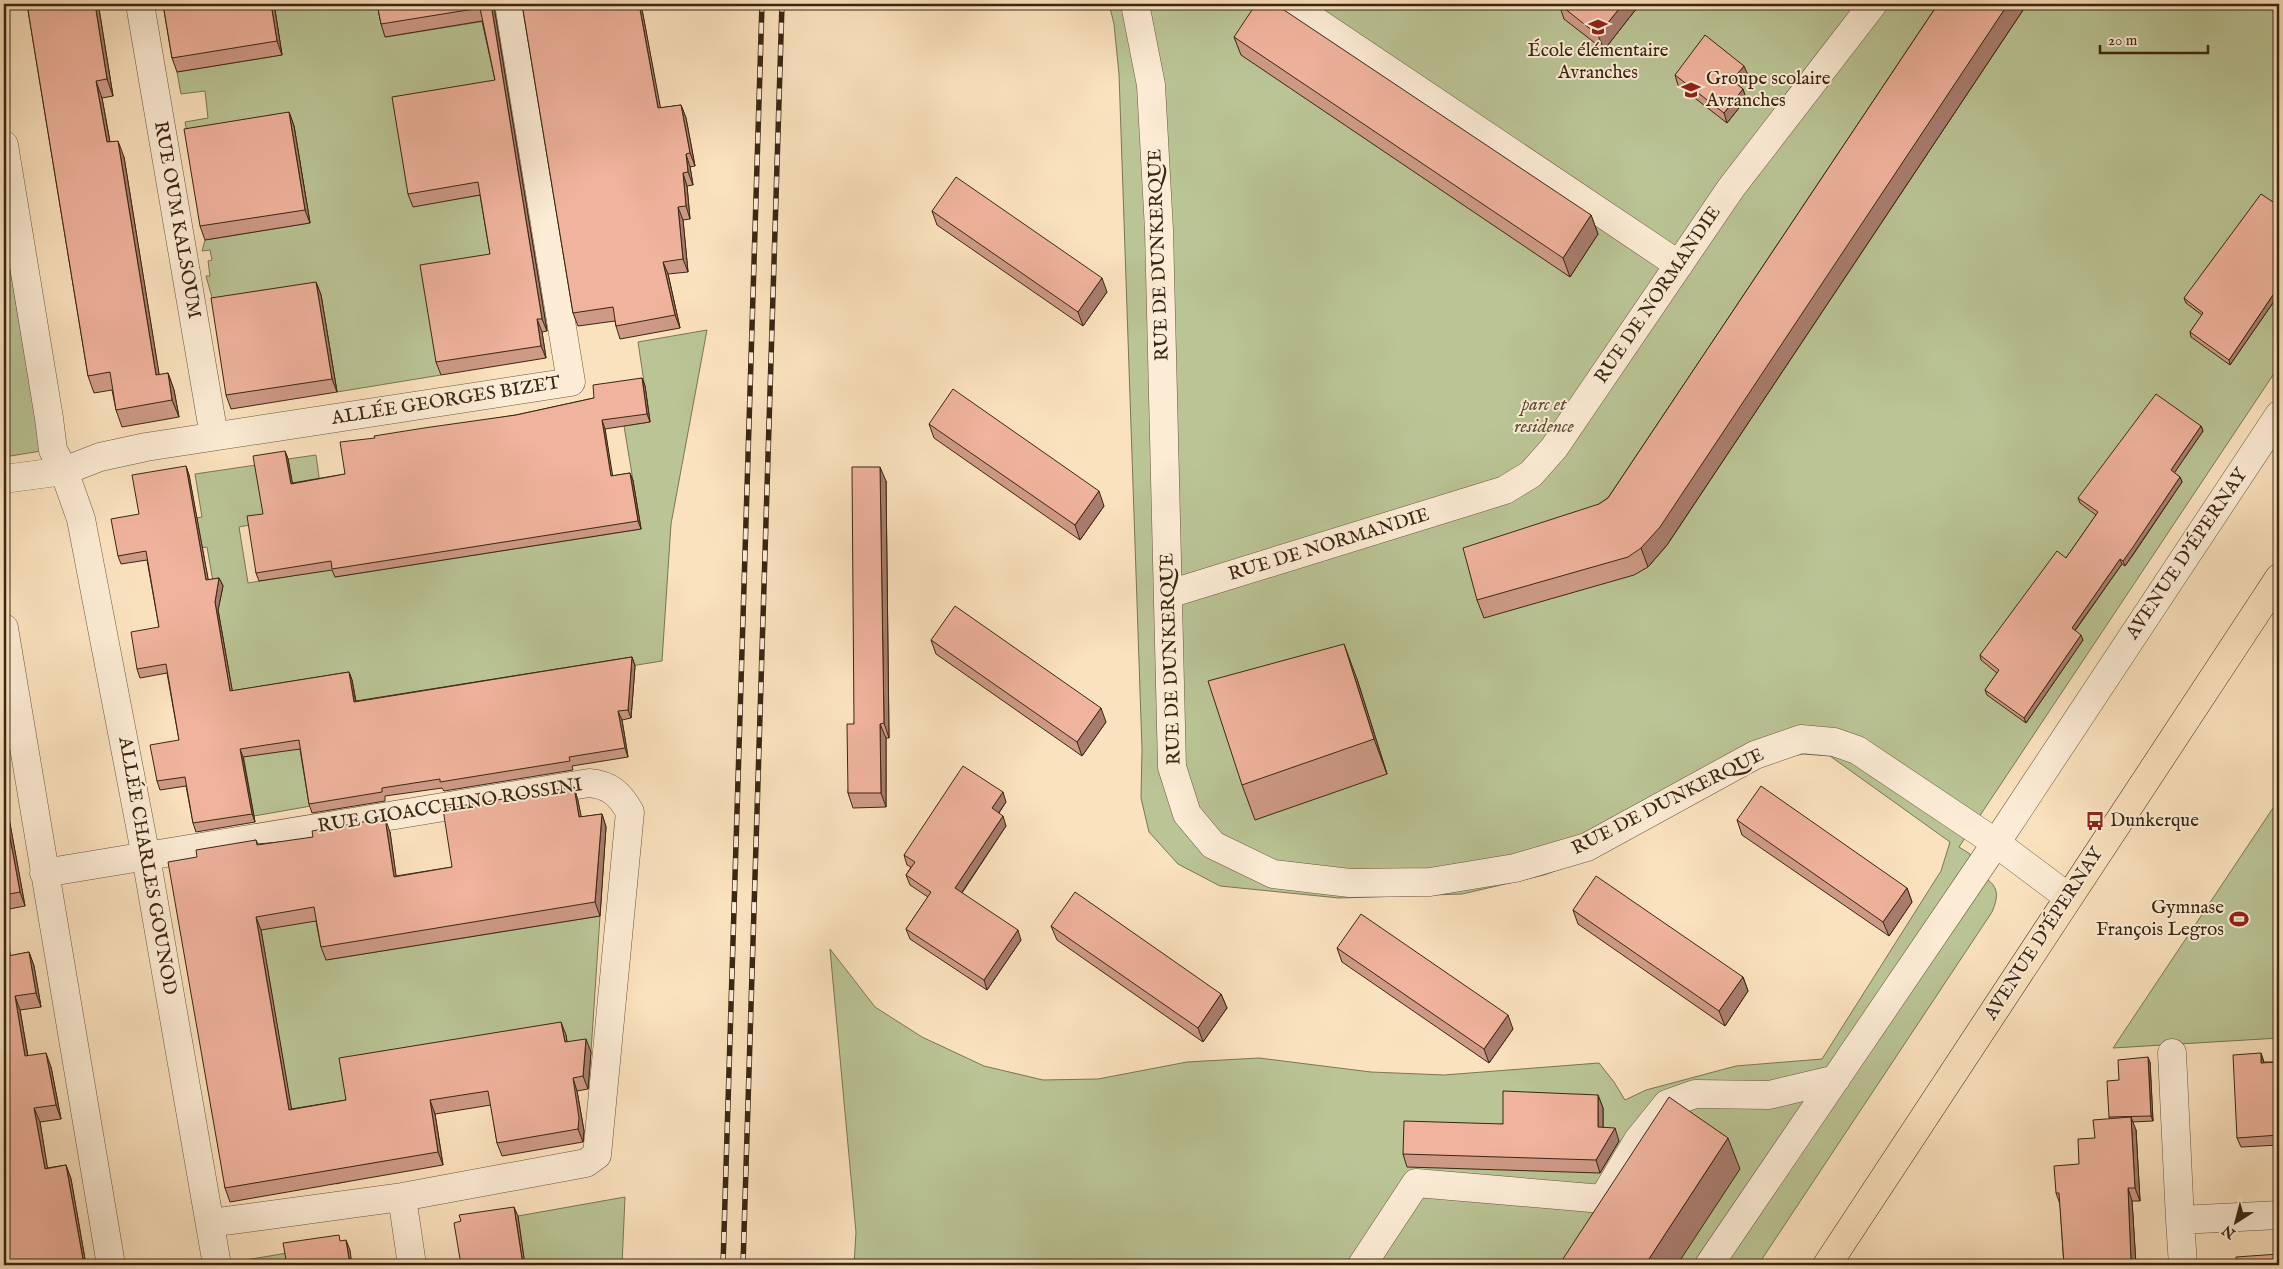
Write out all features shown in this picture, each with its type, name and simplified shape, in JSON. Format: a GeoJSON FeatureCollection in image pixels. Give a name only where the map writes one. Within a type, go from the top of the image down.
{"type":"FeatureCollection","features":[{"type":"Feature","properties":{"kind":"main road","name":"AVENUE D'ÉPERNAY"},"geometry":{"type":"LineString","coordinates":[[1827,1265],[2279,578]]}},
{"type":"Feature","properties":{"kind":"street","name":"RUE OUM KALSOUM"},"geometry":{"type":"LineString","coordinates":[[140,4],[214,436]]}},
{"type":"Feature","properties":{"kind":"street","name":"ALLÉE GEORGES BIZET"},"geometry":{"type":"LineString","coordinates":[[4,479],[64,470],[100,457],[146,447],[571,382],[509,4]]}},
{"type":"Feature","properties":{"kind":"street","name":"RUE DE DUNKERQUE"},"geometry":{"type":"LineString","coordinates":[[1135,4],[1151,85],[1159,230],[1172,767],[1187,814],[1213,845],[1273,874],[1350,883],[1430,882],[1515,868],[1587,847],[1755,755],[1801,739],[1834,742],[1857,750],[1996,843],[2068,897]]}},
{"type":"Feature","properties":{"kind":"street"},"geometry":{"type":"LineString","coordinates":[[1290,4],[1679,265]]}},
{"type":"Feature","properties":{"kind":"street","name":"RUE DE NORMANDIE"},"geometry":{"type":"LineString","coordinates":[[1169,594],[1505,490],[1531,474],[1554,448],[1731,188],[1873,4]]}},
{"type":"Feature","properties":{"kind":"street","name":"ALLÉE CHARLES GOUNOD"},"geometry":{"type":"LineString","coordinates":[[4,145],[53,450],[64,470],[81,519],[146,857],[217,1265]]}},
{"type":"Feature","properties":{"kind":"street","name":"AVENUE D'ÉPERNAY"},"geometry":{"type":"LineString","coordinates":[[1709,1265],[1996,843],[2279,415]]}},
{"type":"Feature","properties":{"kind":"street"},"geometry":{"type":"LineString","coordinates":[[4,628],[111,1265]]}},
{"type":"Feature","properties":{"kind":"street","name":"RUE GIOACCHINO ROSSINI"},"geometry":{"type":"LineString","coordinates":[[44,873],[588,783],[603,784],[615,790],[624,800],[630,812],[597,1155],[586,1164],[402,1197],[210,1223]]}},
{"type":"Feature","properties":{"kind":"street"},"geometry":{"type":"LineString","coordinates":[[2172,1052],[2183,1265]]}},
{"type":"Feature","properties":{"kind":"street"},"geometry":{"type":"LineString","coordinates":[[1362,1265],[1416,1183],[1603,1199],[1638,1140],[1667,1104],[1695,1094],[1769,1095],[1836,1079]]}},
{"type":"Feature","properties":{"kind":"street"},"geometry":{"type":"LineString","coordinates":[[402,1197],[412,1265]]}},
{"type":"Feature","properties":{"kind":"street"},"geometry":{"type":"LineString","coordinates":[[2180,1220],[2279,1215]]}},
{"type":"Feature","properties":{"kind":"green space"},"geometry":{"type":"Polygon","coordinates":[[[274,4],[380,4],[386,37],[492,20],[502,92],[413,206],[518,189],[528,242],[425,278],[441,375],[337,392],[321,295],[216,312],[206,276],[210,276],[208,261],[212,260],[210,250],[202,251],[205,240],[310,223],[294,126],[189,143],[185,122],[208,118],[205,91],[181,94],[177,72],[282,55],[274,4]]]}},
{"type":"Feature","properties":{"kind":"green space","name":"parc et residence"},"geometry":{"type":"Polygon","coordinates":[[[1109,4],[2279,4],[2279,366],[1959,847],[1970,854],[1972,864],[1993,885],[1996,891],[1996,900],[1992,912],[1758,1265],[854,1265],[856,1232],[830,949],[875,1007],[922,1037],[984,1066],[1043,1080],[1098,1079],[1187,1062],[1259,1058],[1371,1072],[1444,1075],[1599,1063],[1625,1100],[1646,1090],[1736,1066],[1822,1059],[1941,871],[1950,842],[1830,756],[1803,754],[1771,760],[1596,856],[1544,875],[1462,894],[1339,898],[1220,886],[1178,864],[1149,832],[1141,798],[1142,749],[1119,74],[1114,24],[1109,4]]]}},
{"type":"Feature","properties":{"kind":"green space"},"geometry":{"type":"Polygon","coordinates":[[[4,232],[41,451],[4,457],[4,232]]]}},
{"type":"Feature","properties":{"kind":"green space"},"geometry":{"type":"Polygon","coordinates":[[[707,330],[671,524],[662,661],[357,710],[352,680],[302,748],[311,806],[254,816],[207,547],[180,552],[175,521],[202,517],[195,474],[256,465],[266,522],[239,527],[248,583],[334,569],[335,577],[641,529],[624,426],[650,422],[638,342],[707,330]]]}},
{"type":"Feature","properties":{"kind":"green space"},"geometry":{"type":"Polygon","coordinates":[[[316,455],[324,513],[298,517],[288,459],[316,455]]]}},
{"type":"Feature","properties":{"kind":"green space","name":"Gymnase François Legros"},"geometry":{"type":"Polygon","coordinates":[[[2279,799],[2279,1038],[2113,1048],[2279,799]]]}},
{"type":"Feature","properties":{"kind":"green space"},"geometry":{"type":"Polygon","coordinates":[[[308,851],[326,960],[600,916],[591,1052],[569,1055],[443,1055],[362,1178],[336,1184],[324,1118],[293,1123],[247,959],[262,927],[308,851]]]}},
{"type":"Feature","properties":{"kind":"green space"},"geometry":{"type":"Polygon","coordinates":[[[625,1197],[622,1265],[525,1265],[518,1216],[625,1197]]]}},
{"type":"Feature","properties":{"kind":"green space"},"geometry":{"type":"Polygon","coordinates":[[[287,1253],[289,1265],[241,1265],[240,1261],[287,1253]]]}},
{"type":"Feature","properties":{"kind":"building"},"geometry":{"type":"Polygon","coordinates":[[[27,4],[95,4],[107,79],[96,81],[107,142],[118,141],[156,375],[168,373],[172,400],[116,410],[110,372],[88,376],[27,4]]]}},
{"type":"Feature","properties":{"kind":"building"},"geometry":{"type":"Polygon","coordinates":[[[163,4],[271,4],[277,41],[172,58],[163,4]]]}},
{"type":"Feature","properties":{"kind":"building"},"geometry":{"type":"Polygon","coordinates":[[[377,4],[491,4],[542,319],[537,319],[541,346],[436,362],[420,265],[490,254],[478,182],[408,194],[392,97],[495,80],[480,8],[381,24],[377,4]]]}},
{"type":"Feature","properties":{"kind":"building"},"geometry":{"type":"Polygon","coordinates":[[[522,4],[639,4],[658,108],[681,105],[690,153],[686,154],[688,172],[683,173],[686,206],[678,207],[683,259],[663,262],[675,315],[616,326],[613,307],[573,313],[522,4]]]}},
{"type":"Feature","properties":{"kind":"building"},"geometry":{"type":"Polygon","coordinates":[[[1256,4],[1275,4],[1591,215],[1563,258],[1234,37],[1256,4]]]}},
{"type":"Feature","properties":{"kind":"building"},"geometry":{"type":"Polygon","coordinates":[[[1559,4],[1623,4],[1598,35],[1559,4]]]}},
{"type":"Feature","properties":{"kind":"building"},"geometry":{"type":"Polygon","coordinates":[[[1938,4],[2008,4],[1660,527],[1641,548],[1628,557],[1477,600],[1463,548],[1599,504],[1608,498],[1938,4]]]}},
{"type":"Feature","properties":{"kind":"building"},"geometry":{"type":"Polygon","coordinates":[[[1705,35],[1744,66],[1732,80],[1743,89],[1724,113],[1675,75],[1705,35]]]}},
{"type":"Feature","properties":{"kind":"building"},"geometry":{"type":"Polygon","coordinates":[[[289,112],[305,210],[200,226],[184,129],[289,112]]]}},
{"type":"Feature","properties":{"kind":"building"},"geometry":{"type":"Polygon","coordinates":[[[956,177],[1102,278],[1078,312],[932,211],[956,177]]]}},
{"type":"Feature","properties":{"kind":"building"},"geometry":{"type":"Polygon","coordinates":[[[2261,194],[2279,206],[2279,266],[2276,270],[2279,272],[2279,286],[2229,360],[2190,332],[2203,313],[2184,298],[2261,194]]]}},
{"type":"Feature","properties":{"kind":"building"},"geometry":{"type":"Polygon","coordinates":[[[316,282],[332,379],[226,395],[211,298],[316,282]]]}},
{"type":"Feature","properties":{"kind":"building"},"geometry":{"type":"Polygon","coordinates":[[[642,378],[647,414],[602,420],[611,476],[630,473],[638,521],[332,569],[331,561],[256,573],[247,516],[263,514],[253,456],[285,451],[291,484],[345,474],[340,442],[516,415],[594,398],[593,385],[642,378]]]}},
{"type":"Feature","properties":{"kind":"building"},"geometry":{"type":"Polygon","coordinates":[[[953,389],[1099,491],[1075,525],[929,424],[953,389]]]}},
{"type":"Feature","properties":{"kind":"building"},"geometry":{"type":"Polygon","coordinates":[[[2156,394],[2201,426],[2171,470],[2180,477],[2123,561],[2120,559],[2072,628],[2081,635],[2024,718],[1985,690],[1999,670],[1980,655],[2057,551],[2066,558],[2098,512],[2078,498],[2156,394]]]}},
{"type":"Feature","properties":{"kind":"building"},"geometry":{"type":"Polygon","coordinates":[[[186,466],[206,580],[219,578],[215,602],[230,691],[349,672],[354,702],[632,657],[628,710],[618,711],[625,748],[569,757],[570,761],[440,782],[440,779],[382,788],[382,792],[309,804],[299,740],[240,749],[252,814],[193,823],[185,777],[157,781],[150,745],[179,740],[166,664],[137,669],[131,632],[159,627],[146,551],[118,556],[111,519],[139,514],[132,475],[186,466]]]}},
{"type":"Feature","properties":{"kind":"building"},"geometry":{"type":"Polygon","coordinates":[[[852,467],[880,467],[884,723],[880,724],[881,793],[848,793],[847,724],[854,724],[852,467]]]}},
{"type":"Feature","properties":{"kind":"building"},"geometry":{"type":"Polygon","coordinates":[[[955,606],[1101,708],[1077,742],[931,640],[955,606]]]}},
{"type":"Feature","properties":{"kind":"building"},"geometry":{"type":"Polygon","coordinates":[[[1344,644],[1374,739],[1242,785],[1208,681],[1344,644]]]}},
{"type":"Feature","properties":{"kind":"building"},"geometry":{"type":"Polygon","coordinates":[[[963,766],[1003,792],[992,808],[1003,816],[955,888],[1018,930],[984,980],[906,929],[931,892],[906,875],[915,862],[904,855],[963,766]]]}},
{"type":"Feature","properties":{"kind":"building"},"geometry":{"type":"Polygon","coordinates":[[[1761,786],[1907,888],[1883,922],[1737,820],[1761,786]]]}},
{"type":"Feature","properties":{"kind":"building"},"geometry":{"type":"Polygon","coordinates":[[[574,787],[579,817],[602,814],[595,902],[321,947],[314,907],[256,917],[289,1110],[346,1100],[339,1058],[561,1022],[565,1042],[586,1039],[583,1076],[573,1078],[579,1118],[578,1129],[497,1143],[488,1091],[430,1100],[438,1152],[225,1188],[168,862],[197,857],[196,850],[256,840],[257,845],[313,837],[312,831],[385,818],[394,877],[452,867],[443,809],[574,787]]]}},
{"type":"Feature","properties":{"kind":"building"},"geometry":{"type":"Polygon","coordinates":[[[4,805],[20,892],[4,895],[4,805]]]}},
{"type":"Feature","properties":{"kind":"building"},"geometry":{"type":"Polygon","coordinates":[[[1596,876],[1743,977],[1719,1011],[1573,910],[1596,876]]]}},
{"type":"Feature","properties":{"kind":"building"},"geometry":{"type":"Polygon","coordinates":[[[1075,892],[1221,994],[1198,1028],[1051,926],[1075,892]]]}},
{"type":"Feature","properties":{"kind":"building"},"geometry":{"type":"Polygon","coordinates":[[[1361,914],[1508,1015],[1484,1049],[1337,948],[1361,914]]]}},
{"type":"Feature","properties":{"kind":"building"},"geometry":{"type":"Polygon","coordinates":[[[4,933],[8,956],[29,952],[36,993],[15,996],[25,1056],[46,1053],[56,1105],[34,1108],[45,1169],[66,1165],[84,1265],[4,1265],[4,933]]]}},
{"type":"Feature","properties":{"kind":"building"},"geometry":{"type":"Polygon","coordinates":[[[2261,1053],[2261,1063],[2279,1062],[2279,1135],[2237,1138],[2233,1055],[2261,1053]]]}},
{"type":"Feature","properties":{"kind":"building"},"geometry":{"type":"Polygon","coordinates":[[[2148,1057],[2151,1116],[2109,1117],[2107,1081],[2119,1080],[2118,1060],[2148,1057]]]}},
{"type":"Feature","properties":{"kind":"building"},"geometry":{"type":"Polygon","coordinates":[[[1503,1091],[1598,1095],[1598,1127],[1615,1128],[1596,1160],[1403,1154],[1404,1121],[1503,1124],[1503,1091]]]}},
{"type":"Feature","properties":{"kind":"building"},"geometry":{"type":"Polygon","coordinates":[[[1669,1097],[1728,1138],[1645,1265],[1559,1265],[1669,1097]]]}},
{"type":"Feature","properties":{"kind":"building"},"geometry":{"type":"Polygon","coordinates":[[[2131,1117],[2135,1188],[2128,1188],[2131,1261],[2124,1261],[2125,1265],[2064,1265],[2059,1193],[2056,1193],[2054,1166],[2079,1164],[2078,1139],[2095,1138],[2093,1120],[2131,1117]]]}},
{"type":"Feature","properties":{"kind":"building"},"geometry":{"type":"Polygon","coordinates":[[[514,1207],[523,1265],[461,1265],[454,1223],[461,1221],[459,1215],[514,1207]]]}},
{"type":"Feature","properties":{"kind":"building"},"geometry":{"type":"Polygon","coordinates":[[[339,1235],[340,1241],[346,1240],[350,1265],[287,1265],[283,1243],[339,1235]]]}},
{"type":"Feature","properties":{"kind":"building"},"geometry":{"type":"Polygon","coordinates":[[[2279,1254],[2279,1265],[2236,1265],[2236,1257],[2279,1254]]]}},
{"type":"Feature","properties":{"kind":"railway"},"geometry":{"type":"LineString","coordinates":[[723,1265],[762,4]]}},
{"type":"Feature","properties":{"kind":"railway"},"geometry":{"type":"LineString","coordinates":[[743,1265],[782,4]]}},
{"type":"Feature","properties":{"kind":"place","name":"École élémentaire Avranches"},"geometry":{"type":"Point","coordinates":[1598,27]}},
{"type":"Feature","properties":{"kind":"place","name":"Groupe scolaire Avranches"},"geometry":{"type":"Point","coordinates":[1691,90]}},
{"type":"Feature","properties":{"kind":"place","name":"Dunkerque"},"geometry":{"type":"Point","coordinates":[2095,821]}},
{"type":"Feature","properties":{"kind":"place","name":"Gymnase François Legros"},"geometry":{"type":"Point","coordinates":[2239,919]}}]}
